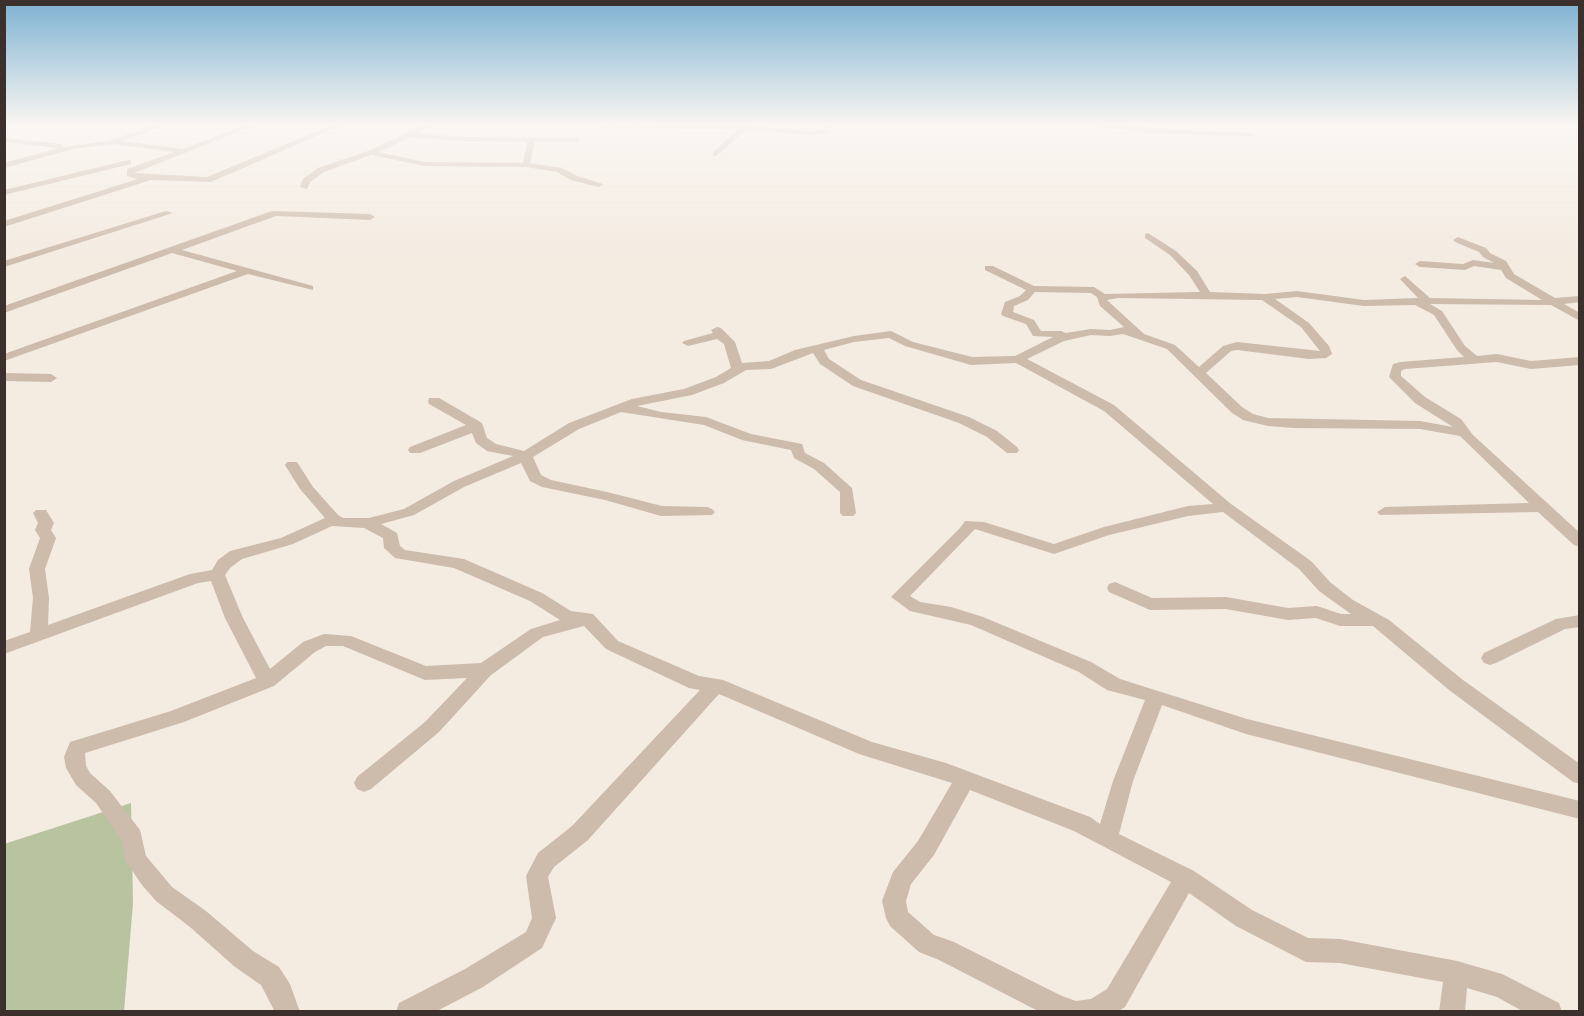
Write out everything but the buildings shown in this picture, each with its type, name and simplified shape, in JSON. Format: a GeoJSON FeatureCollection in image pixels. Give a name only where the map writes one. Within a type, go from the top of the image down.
{"type":"FeatureCollection","features":[{"type":"Feature","properties":{"kind":"street"},"geometry":{"type":"LineString","coordinates":[[4,193],[108,171]]}},
{"type":"Feature","properties":{"kind":"street"},"geometry":{"type":"LineString","coordinates":[[130,171],[130,174],[137,177],[208,180],[228,171]]}},
{"type":"Feature","properties":{"kind":"street"},"geometry":{"type":"LineString","coordinates":[[304,187],[306,181],[319,171]]}},
{"type":"Feature","properties":{"kind":"street"},"geometry":{"type":"LineString","coordinates":[[562,171],[574,178],[599,184]]}},
{"type":"Feature","properties":{"kind":"street"},"geometry":{"type":"LineString","coordinates":[[4,224],[150,178]]}},
{"type":"Feature","properties":{"kind":"street"},"geometry":{"type":"LineString","coordinates":[[4,264],[169,213]]}},
{"type":"Feature","properties":{"kind":"street"},"geometry":{"type":"LineString","coordinates":[[4,310],[275,213],[370,217]]}},
{"type":"Feature","properties":{"kind":"street"},"geometry":{"type":"LineString","coordinates":[[1148,236],[1173,253],[1193,273],[1203,286],[1206,295]]}},
{"type":"Feature","properties":{"kind":"street"},"geometry":{"type":"LineString","coordinates":[[1458,240],[1483,250],[1486,255],[1502,263],[1501,268]]}},
{"type":"Feature","properties":{"kind":"street"},"geometry":{"type":"LineString","coordinates":[[172,250],[309,288]]}},
{"type":"Feature","properties":{"kind":"street"},"geometry":{"type":"LineString","coordinates":[[1420,264],[1465,267],[1473,263],[1501,268],[1580,318]]}},
{"type":"Feature","properties":{"kind":"street"},"geometry":{"type":"LineString","coordinates":[[989,268],[1032,289],[1090,288],[1103,297],[1206,295],[1265,297],[1297,294],[1364,303],[1421,300],[1552,302],[1580,298]]}},
{"type":"Feature","properties":{"kind":"street"},"geometry":{"type":"LineString","coordinates":[[4,358],[248,271]]}},
{"type":"Feature","properties":{"kind":"street"},"geometry":{"type":"LineString","coordinates":[[1405,279],[1421,300],[1438,313],[1461,348],[1474,360]]}},
{"type":"Feature","properties":{"kind":"street"},"geometry":{"type":"LineString","coordinates":[[1032,289],[1024,298],[1009,304],[1007,314],[1030,322],[1037,334],[1061,334],[1061,339]]}},
{"type":"Feature","properties":{"kind":"street"},"geometry":{"type":"LineString","coordinates":[[1103,297],[1101,299],[1104,304],[1138,334]]}},
{"type":"Feature","properties":{"kind":"street"},"geometry":{"type":"LineString","coordinates":[[1199,373],[1227,348],[1237,346],[1309,355],[1326,354],[1325,348],[1305,325],[1265,297]]}},
{"type":"Feature","properties":{"kind":"street"},"geometry":{"type":"LineString","coordinates":[[292,465],[307,489],[336,519],[337,523],[367,523],[408,512],[459,484],[525,456],[574,426],[648,401],[688,392],[720,380],[743,366],[774,364],[799,353],[880,333],[891,333],[909,344],[971,361],[1018,359],[1061,339],[1091,332],[1110,333],[1121,330],[1171,347],[1237,410],[1255,419],[1294,424],[1420,425],[1465,433]]}},
{"type":"Feature","properties":{"kind":"street"},"geometry":{"type":"LineString","coordinates":[[688,343],[718,332],[729,342],[738,370]]}},
{"type":"Feature","properties":{"kind":"street"},"geometry":{"type":"LineString","coordinates":[[817,349],[824,361],[857,383],[964,420],[992,434],[1012,450]]}},
{"type":"Feature","properties":{"kind":"street"},"geometry":{"type":"LineString","coordinates":[[1580,362],[1531,365],[1497,358],[1404,365],[1397,367],[1395,371],[1395,377],[1420,400],[1456,422],[1580,542]]}},
{"type":"Feature","properties":{"kind":"street"},"geometry":{"type":"LineString","coordinates":[[1018,359],[1109,408],[1226,507],[1305,565],[1325,587],[1347,604],[1377,621],[1456,685],[1580,776]]}},
{"type":"Feature","properties":{"kind":"street"},"geometry":{"type":"LineString","coordinates":[[4,377],[51,378]]}},
{"type":"Feature","properties":{"kind":"street"},"geometry":{"type":"LineString","coordinates":[[434,401],[477,426],[481,440],[492,448],[510,450],[525,456],[535,478],[547,484],[608,496],[661,511],[707,512]]}},
{"type":"Feature","properties":{"kind":"street"},"geometry":{"type":"LineString","coordinates":[[638,406],[660,416],[706,421],[747,436],[797,447],[799,455],[819,466],[847,491],[848,513]]}},
{"type":"Feature","properties":{"kind":"street"},"geometry":{"type":"LineString","coordinates":[[415,450],[477,426]]}},
{"type":"Feature","properties":{"kind":"street"},"geometry":{"type":"LineString","coordinates":[[1226,507],[1188,511],[1104,532],[1054,549],[970,524],[966,531],[899,597],[916,607],[951,613],[977,621],[1085,668],[1114,685],[1156,696],[1246,726],[1580,810]]}},
{"type":"Feature","properties":{"kind":"street"},"geometry":{"type":"LineString","coordinates":[[1385,512],[1543,507]]}},
{"type":"Feature","properties":{"kind":"street"},"geometry":{"type":"LineString","coordinates":[[39,636],[41,598],[37,570],[48,538],[43,530],[46,523],[41,513]]}},
{"type":"Feature","properties":{"kind":"street"},"geometry":{"type":"LineString","coordinates":[[4,648],[69,623],[109,612],[196,578],[217,575],[224,564],[236,555],[287,541],[336,519]]}},
{"type":"Feature","properties":{"kind":"street"},"geometry":{"type":"LineString","coordinates":[[367,523],[391,537],[392,548],[401,554],[458,563],[536,597],[567,617],[587,618],[612,645],[696,683],[716,685],[866,748],[939,769],[1061,814],[1186,878],[1244,918],[1306,950],[1340,951],[1457,973],[1502,986],[1550,1011]]}},
{"type":"Feature","properties":{"kind":"street"},"geometry":{"type":"LineString","coordinates":[[217,575],[234,618],[267,681]]}},
{"type":"Feature","properties":{"kind":"street"},"geometry":{"type":"LineString","coordinates":[[1114,588],[1150,604],[1226,603],[1288,614],[1317,612],[1341,620],[1377,621]]}},
{"type":"Feature","properties":{"kind":"street"},"geometry":{"type":"LineString","coordinates":[[364,783],[432,727],[485,670],[537,633],[587,618]]}},
{"type":"Feature","properties":{"kind":"street"},"geometry":{"type":"LineString","coordinates":[[1490,658],[1562,623],[1580,621]]}},
{"type":"Feature","properties":{"kind":"street"},"geometry":{"type":"LineString","coordinates":[[288,1011],[281,993],[270,976],[244,959],[198,919],[164,894],[150,878],[136,860],[132,837],[103,798],[83,779],[76,768],[74,757],[77,748],[177,717],[267,681],[309,647],[324,640],[336,638],[345,640],[425,672],[485,670]]}},
{"type":"Feature","properties":{"kind":"street"},"geometry":{"type":"LineString","coordinates":[[408,1011],[474,978],[534,940],[544,918],[537,876],[546,860],[580,833],[716,685]]}},
{"type":"Feature","properties":{"kind":"street"},"geometry":{"type":"LineString","coordinates":[[1107,839],[1123,781],[1156,696]]}},
{"type":"Feature","properties":{"kind":"street"},"geometry":{"type":"LineString","coordinates":[[965,780],[926,848],[901,879],[894,901],[898,918],[927,944],[945,950],[1056,1006],[1085,1011],[1116,998],[1186,878]]}},
{"type":"Feature","properties":{"kind":"street"},"geometry":{"type":"LineString","coordinates":[[1452,1011],[1457,973]]}},
{"type":"Feature","properties":{"kind":"green space"},"geometry":{"type":"Polygon","coordinates":[[[131,803],[133,903],[124,1011],[5,1011],[4,844],[131,803]]]}}]}
